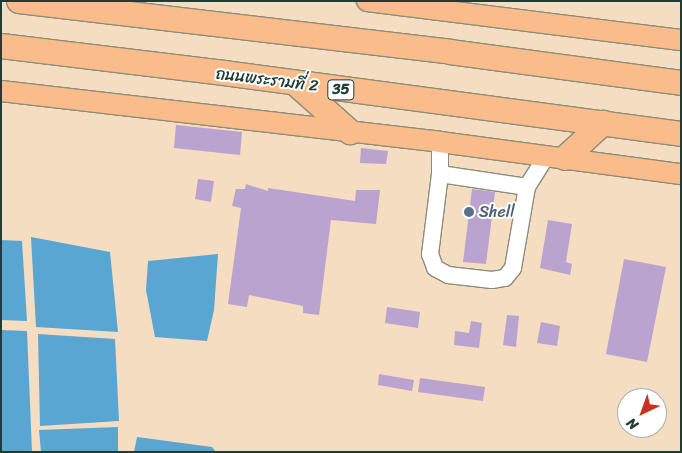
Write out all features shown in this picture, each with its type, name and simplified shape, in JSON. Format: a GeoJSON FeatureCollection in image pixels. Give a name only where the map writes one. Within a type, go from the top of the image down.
{"type":"FeatureCollection","features":[{"type":"Feature","properties":{"kind":"highway"},"geometry":{"type":"LineString","coordinates":[[19,1],[450,52],[681,83]]}},
{"type":"Feature","properties":{"kind":"highway"},"geometry":{"type":"LineString","coordinates":[[135,15],[172,1]]}},
{"type":"Feature","properties":{"kind":"highway","name":"ถนนพระรามที่ 2"},"geometry":{"type":"LineString","coordinates":[[1,46],[681,134]]}},
{"type":"Feature","properties":{"kind":"highway"},"geometry":{"type":"LineString","coordinates":[[295,83],[350,132]]}},
{"type":"Feature","properties":{"kind":"highway"},"geometry":{"type":"LineString","coordinates":[[556,157],[603,123]]}},
{"type":"Feature","properties":{"kind":"main road"},"geometry":{"type":"LineString","coordinates":[[367,1],[681,40]]}},
{"type":"Feature","properties":{"kind":"main road"},"geometry":{"type":"LineString","coordinates":[[1,91],[440,142],[681,174]]}},
{"type":"Feature","properties":{"kind":"lane"},"geometry":{"type":"LineString","coordinates":[[440,142],[440,174],[430,254],[435,268],[448,275],[492,280],[505,278],[513,268],[527,187],[556,157]]}},
{"type":"Feature","properties":{"kind":"lane"},"geometry":{"type":"LineString","coordinates":[[440,174],[527,187]]}},
{"type":"Feature","properties":{"kind":"water"},"geometry":{"type":"Polygon","coordinates":[[[31,237],[110,252],[118,332],[36,327],[31,237]]]}},
{"type":"Feature","properties":{"kind":"water"},"geometry":{"type":"Polygon","coordinates":[[[1,240],[22,241],[27,321],[1,320],[1,240]]]}},
{"type":"Feature","properties":{"kind":"water"},"geometry":{"type":"Polygon","coordinates":[[[218,254],[214,310],[207,341],[155,337],[146,290],[148,261],[218,254]]]}},
{"type":"Feature","properties":{"kind":"water"},"geometry":{"type":"Polygon","coordinates":[[[1,330],[27,331],[32,452],[1,452],[1,330]]]}},
{"type":"Feature","properties":{"kind":"water"},"geometry":{"type":"Polygon","coordinates":[[[38,334],[115,339],[119,421],[40,426],[38,334]]]}},
{"type":"Feature","properties":{"kind":"water"},"geometry":{"type":"Polygon","coordinates":[[[118,427],[118,452],[41,452],[39,430],[118,427]]]}},
{"type":"Feature","properties":{"kind":"water"},"geometry":{"type":"Polygon","coordinates":[[[137,437],[212,447],[216,452],[134,452],[137,437]]]}},
{"type":"Feature","properties":{"kind":"building"},"geometry":{"type":"Polygon","coordinates":[[[176,125],[242,132],[240,155],[174,148],[176,125]]]}},
{"type":"Feature","properties":{"kind":"building"},"geometry":{"type":"Polygon","coordinates":[[[361,148],[388,151],[386,164],[360,163],[361,148]]]}},
{"type":"Feature","properties":{"kind":"building"},"geometry":{"type":"Polygon","coordinates":[[[198,179],[214,181],[211,202],[195,199],[198,179]]]}},
{"type":"Feature","properties":{"kind":"building"},"geometry":{"type":"Polygon","coordinates":[[[246,184],[268,191],[268,188],[355,201],[356,190],[380,190],[376,224],[331,220],[319,315],[303,313],[303,306],[249,295],[247,307],[228,304],[241,208],[232,206],[236,189],[245,189],[246,184]]]}},
{"type":"Feature","properties":{"kind":"building"},"geometry":{"type":"Polygon","coordinates":[[[472,189],[495,192],[486,264],[463,262],[472,189]]]}},
{"type":"Feature","properties":{"kind":"building"},"geometry":{"type":"Polygon","coordinates":[[[548,220],[572,224],[566,262],[572,264],[570,275],[540,268],[548,220]]]}},
{"type":"Feature","properties":{"kind":"building"},"geometry":{"type":"Polygon","coordinates":[[[624,259],[666,267],[647,362],[606,354],[624,259]]]}},
{"type":"Feature","properties":{"kind":"building"},"geometry":{"type":"Polygon","coordinates":[[[387,307],[420,312],[418,328],[385,323],[387,307]]]}},
{"type":"Feature","properties":{"kind":"building"},"geometry":{"type":"Polygon","coordinates":[[[507,315],[519,316],[516,347],[503,345],[507,315]]]}},
{"type":"Feature","properties":{"kind":"building"},"geometry":{"type":"Polygon","coordinates":[[[471,321],[482,323],[479,348],[454,345],[455,331],[469,333],[471,321]]]}},
{"type":"Feature","properties":{"kind":"building"},"geometry":{"type":"Polygon","coordinates":[[[541,322],[560,326],[557,346],[537,343],[541,322]]]}},
{"type":"Feature","properties":{"kind":"building"},"geometry":{"type":"Polygon","coordinates":[[[379,374],[414,380],[412,391],[378,385],[379,374]]]}},
{"type":"Feature","properties":{"kind":"building"},"geometry":{"type":"Polygon","coordinates":[[[420,378],[485,387],[483,401],[418,392],[420,378]]]}},
{"type":"Feature","properties":{"kind":"place","name":"Shell"},"geometry":{"type":"Point","coordinates":[469,212]}}]}
